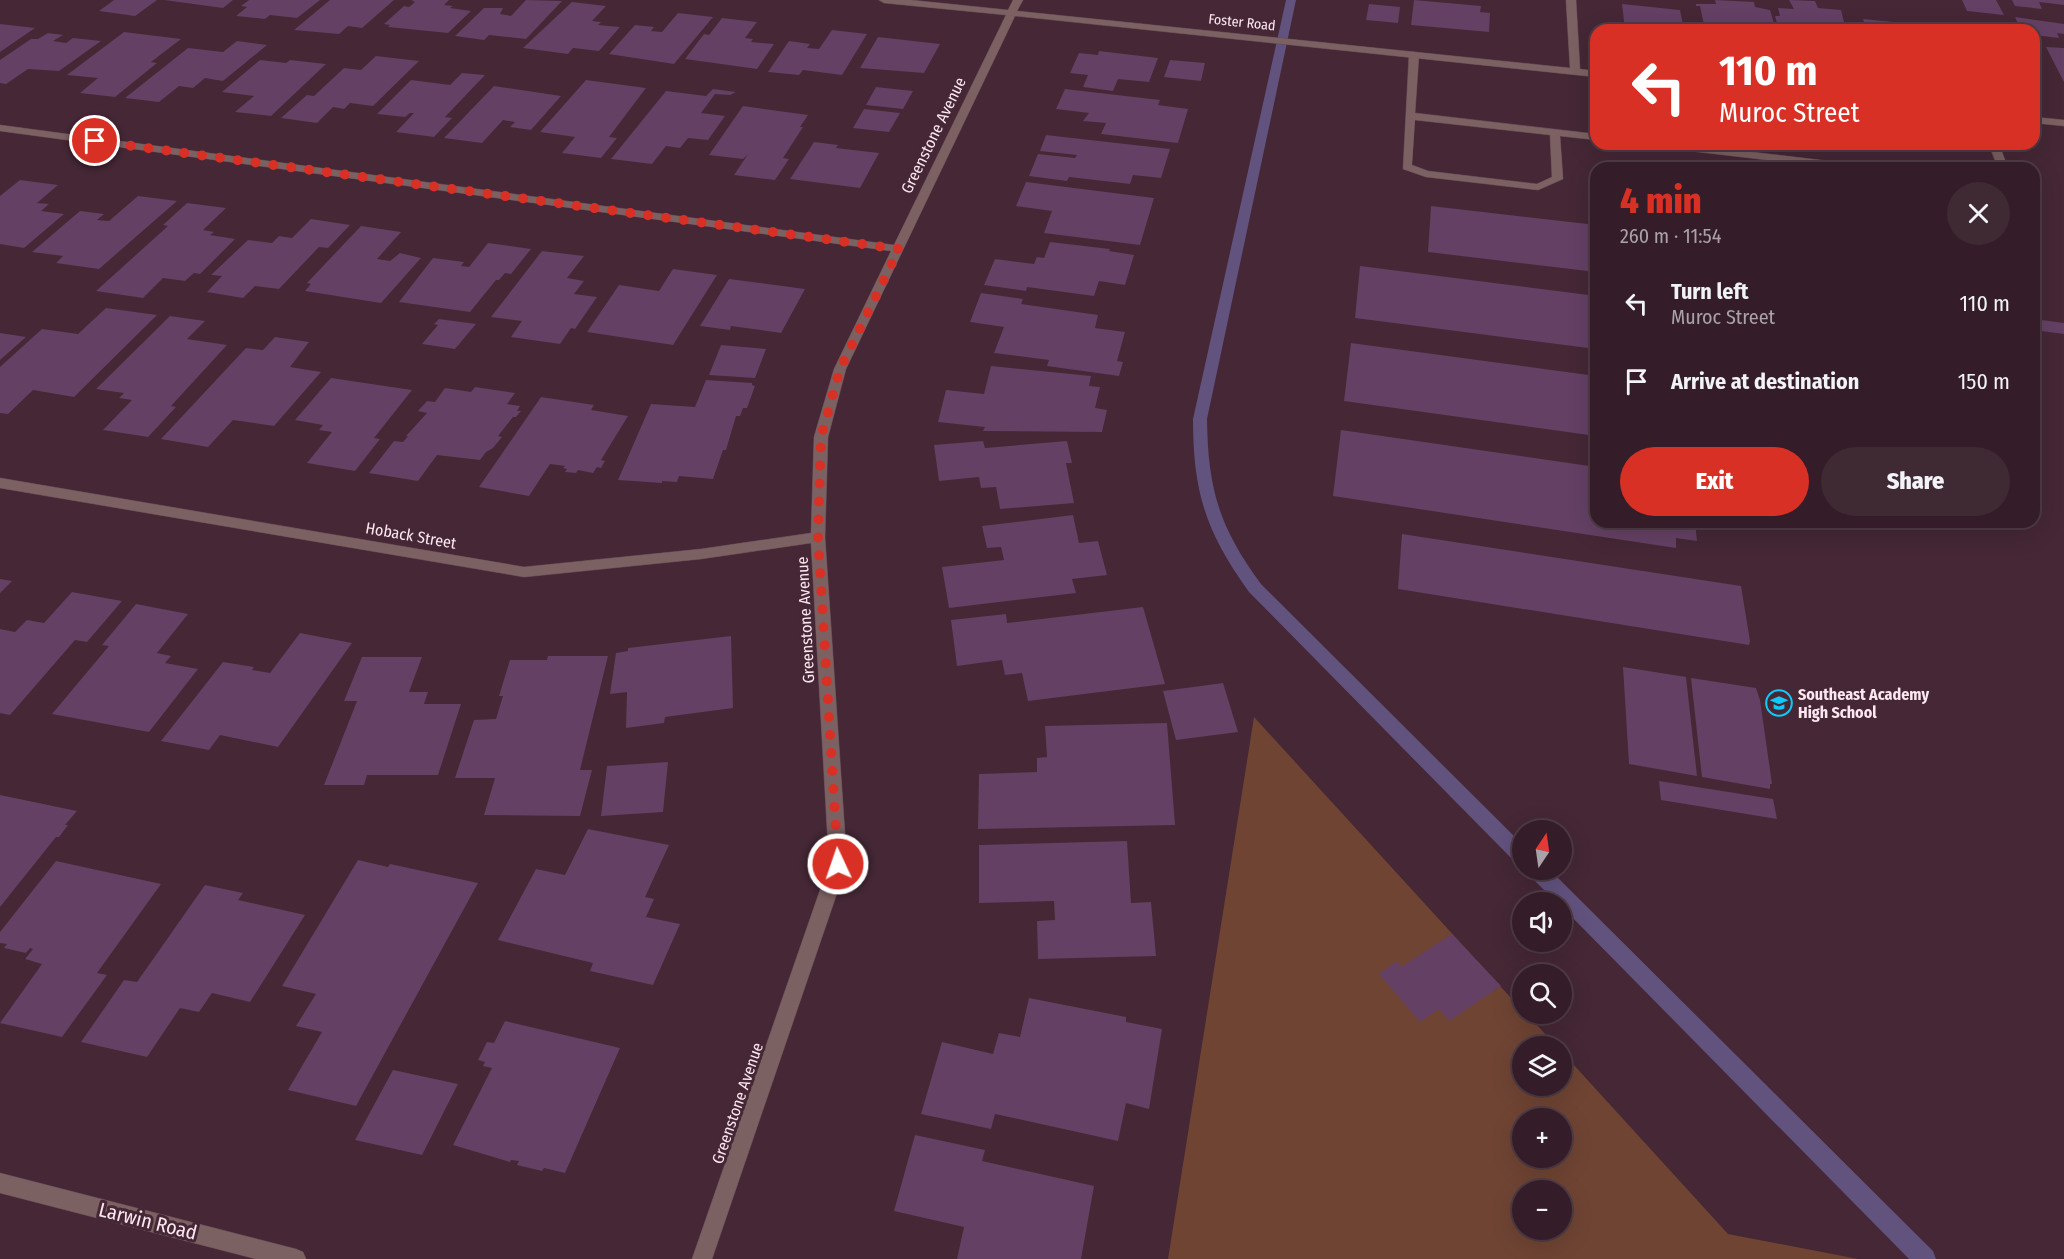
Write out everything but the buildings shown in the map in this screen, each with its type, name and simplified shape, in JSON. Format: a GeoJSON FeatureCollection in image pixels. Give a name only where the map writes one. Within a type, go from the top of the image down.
{"type":"FeatureCollection","features":[{"type":"Feature","properties":{"kind":"street","name":"Foster Road"},"geometry":{"type":"LineString","coordinates":[[884,0],[1015,7],[1414,55],[1590,73]]}},
{"type":"Feature","properties":{"kind":"street"},"geometry":{"type":"LineString","coordinates":[[1571,0],[1575,72]]}},
{"type":"Feature","properties":{"kind":"street","name":"Greenstone Avenue"},"geometry":{"type":"LineString","coordinates":[[702,1259],[838,864],[818,537],[821,437],[840,369],[1015,7]]}},
{"type":"Feature","properties":{"kind":"street"},"geometry":{"type":"LineString","coordinates":[[1414,55],[1407,167],[1426,174],[1538,187],[1558,178],[1555,132]]}},
{"type":"Feature","properties":{"kind":"street"},"geometry":{"type":"LineString","coordinates":[[1411,116],[1590,136]]}},
{"type":"Feature","properties":{"kind":"street"},"geometry":{"type":"LineString","coordinates":[[2040,121],[2064,123]]}},
{"type":"Feature","properties":{"kind":"street"},"geometry":{"type":"LineString","coordinates":[[0,128],[899,249]]}},
{"type":"Feature","properties":{"kind":"street"},"geometry":{"type":"LineString","coordinates":[[1708,150],[1811,162]]}},
{"type":"Feature","properties":{"kind":"street","name":"Hoback Street"},"geometry":{"type":"LineString","coordinates":[[0,483],[524,572],[701,554],[818,537]]}},
{"type":"Feature","properties":{"kind":"street","name":"Larwin Road"},"geometry":{"type":"LineString","coordinates":[[0,1183],[296,1259]]}},
{"type":"Feature","properties":{"kind":"shaded area"},"geometry":{"type":"Polygon","coordinates":[[[1254,717],[1512,999],[1512,1024],[1536,1024],[1547,1036],[1512,1036],[1512,1096],[1572,1096],[1572,1063],[1728,1234],[1858,1259],[1168,1259],[1254,717]]]}},
{"type":"Feature","properties":{"kind":"waterway"},"geometry":{"type":"LineString","coordinates":[[1291,0],[1200,419],[1202,468],[1208,500],[1226,545],[1255,588],[1512,846]]}},
{"type":"Feature","properties":{"kind":"waterway"},"geometry":{"type":"LineString","coordinates":[[1547,880],[1925,1259]]}},
{"type":"Feature","properties":{"kind":"place","name":"Southeast Academy High School"},"geometry":{"type":"Point","coordinates":[1779,703]}},
{"type":"Feature","properties":{"kind":"route"},"geometry":{"type":"LineString","coordinates":[[95,141],[899,249],[840,369],[821,437],[818,537],[838,864]]}}]}
